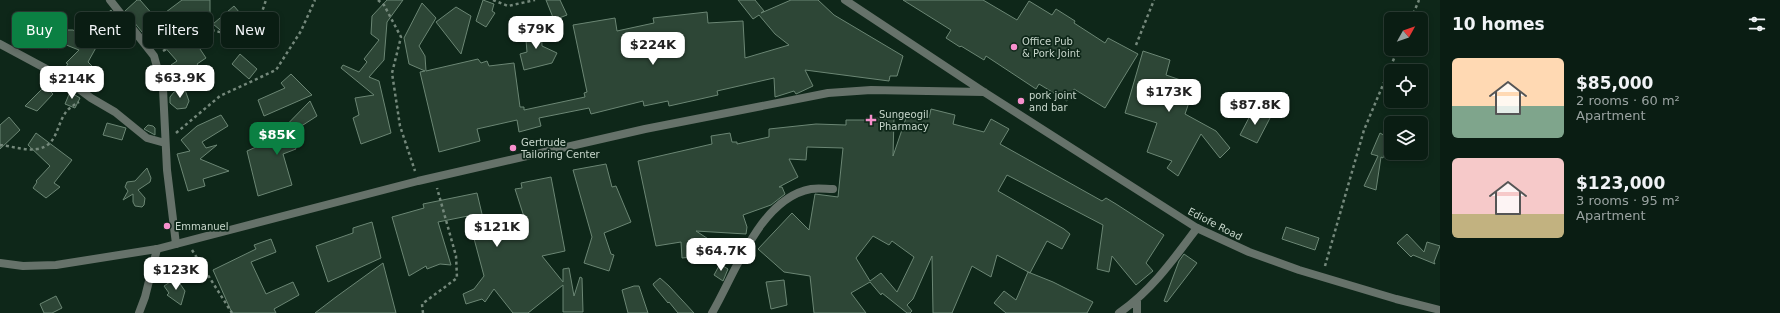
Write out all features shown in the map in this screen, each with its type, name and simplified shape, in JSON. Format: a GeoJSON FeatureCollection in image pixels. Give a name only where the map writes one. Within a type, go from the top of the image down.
{"type":"FeatureCollection","features":[{"type":"Feature","properties":{"kind":"street"},"geometry":{"type":"LineString","coordinates":[[110,0],[154,56],[164,89],[165,143],[176,244]]}},
{"type":"Feature","properties":{"kind":"street","name":"Ediofe Road"},"geometry":{"type":"LineString","coordinates":[[845,0],[984,92],[1196,228],[1249,252],[1299,270],[1440,310]]}},
{"type":"Feature","properties":{"kind":"street"},"geometry":{"type":"LineString","coordinates":[[0,44],[67,80],[91,98],[114,112],[147,138],[165,143]]}},
{"type":"Feature","properties":{"kind":"street"},"geometry":{"type":"LineString","coordinates":[[0,263],[23,266],[56,266],[157,249],[418,181],[645,129],[828,93],[871,90],[984,92]]}},
{"type":"Feature","properties":{"kind":"street"},"geometry":{"type":"LineString","coordinates":[[712,313],[739,261],[758,229],[775,208],[798,194],[811,189],[833,189]]}},
{"type":"Feature","properties":{"kind":"street"},"geometry":{"type":"LineString","coordinates":[[1119,313],[1137,301],[1162,274],[1196,228]]}},
{"type":"Feature","properties":{"kind":"street"},"geometry":{"type":"LineString","coordinates":[[139,313],[145,297],[157,249]]}},
{"type":"Feature","properties":{"kind":"street"},"geometry":{"type":"LineString","coordinates":[[1137,301],[1137,313]]}},
{"type":"Feature","properties":{"kind":"path"},"geometry":{"type":"LineString","coordinates":[[154,56],[200,29],[222,32],[238,42],[255,33],[266,0]]}},
{"type":"Feature","properties":{"kind":"path"},"geometry":{"type":"LineString","coordinates":[[165,143],[220,96],[276,70],[301,32],[315,0]]}},
{"type":"Feature","properties":{"kind":"path"},"geometry":{"type":"LineString","coordinates":[[378,0],[384,5],[400,37],[392,73],[400,126],[418,181]]}},
{"type":"Feature","properties":{"kind":"path"},"geometry":{"type":"LineString","coordinates":[[493,0],[508,6],[535,0]]}},
{"type":"Feature","properties":{"kind":"path"},"geometry":{"type":"LineString","coordinates":[[1136,44],[1154,0]]}},
{"type":"Feature","properties":{"kind":"path"},"geometry":{"type":"LineString","coordinates":[[1414,12],[1419,0]]}},
{"type":"Feature","properties":{"kind":"path"},"geometry":{"type":"LineString","coordinates":[[1322,277],[1364,130],[1395,56]]}},
{"type":"Feature","properties":{"kind":"path"},"geometry":{"type":"LineString","coordinates":[[0,145],[37,149],[46,146],[55,138],[60,122],[67,110],[80,102],[91,98]]}},
{"type":"Feature","properties":{"kind":"path"},"geometry":{"type":"LineString","coordinates":[[423,313],[422,304],[457,278],[456,256],[434,178]]}},
{"type":"Feature","properties":{"kind":"path"},"geometry":{"type":"LineString","coordinates":[[186,241],[209,274],[232,313]]}},
{"type":"Feature","properties":{"kind":"building"},"geometry":{"type":"Polygon","coordinates":[[[137,0],[140,0],[150,12],[143,12],[143,33],[135,23],[135,12],[125,11],[137,0]]]}},
{"type":"Feature","properties":{"kind":"building"},"geometry":{"type":"Polygon","coordinates":[[[182,0],[210,0],[210,12],[166,12],[182,0]]]}},
{"type":"Feature","properties":{"kind":"building"},"geometry":{"type":"Polygon","coordinates":[[[387,0],[403,0],[387,22],[384,60],[369,77],[379,81],[391,133],[361,144],[353,118],[359,115],[355,98],[374,95],[341,68],[343,65],[359,72],[367,62],[364,59],[379,40],[371,34],[372,16],[387,0]]]}},
{"type":"Feature","properties":{"kind":"building"},"geometry":{"type":"Polygon","coordinates":[[[483,0],[494,4],[492,11],[495,13],[486,27],[476,21],[483,0]]]}},
{"type":"Feature","properties":{"kind":"building"},"geometry":{"type":"Polygon","coordinates":[[[546,0],[560,0],[567,15],[554,20],[546,0]]]}},
{"type":"Feature","properties":{"kind":"building"},"geometry":{"type":"Polygon","coordinates":[[[738,0],[755,0],[764,11],[761,13],[791,0],[818,0],[834,15],[903,56],[897,76],[890,76],[889,81],[805,70],[813,86],[796,94],[794,91],[775,97],[774,78],[717,91],[718,95],[669,106],[668,101],[644,106],[643,101],[591,114],[589,108],[539,118],[541,126],[519,132],[517,120],[477,129],[480,141],[439,152],[420,72],[425,71],[409,64],[404,38],[422,3],[436,18],[419,46],[425,56],[426,71],[478,59],[481,63],[487,61],[489,66],[514,63],[520,107],[524,107],[524,110],[585,97],[584,93],[587,92],[573,25],[615,18],[617,31],[654,23],[653,18],[707,12],[708,23],[743,21],[745,58],[789,45],[775,34],[759,15],[753,19],[738,0]]]}},
{"type":"Feature","properties":{"kind":"building"},"geometry":{"type":"Polygon","coordinates":[[[903,0],[983,0],[1017,20],[1029,1],[1052,15],[1056,9],[1075,21],[1074,23],[1105,43],[1108,38],[1138,54],[1105,108],[1074,89],[1067,101],[1039,84],[1036,89],[986,56],[984,60],[961,46],[960,47],[946,38],[951,30],[903,0]]]}},
{"type":"Feature","properties":{"kind":"building"},"geometry":{"type":"Polygon","coordinates":[[[234,6],[239,12],[227,12],[234,6]]]}},
{"type":"Feature","properties":{"kind":"building"},"geometry":{"type":"Polygon","coordinates":[[[456,7],[471,16],[461,54],[436,22],[456,7]]]}},
{"type":"Feature","properties":{"kind":"building"},"geometry":{"type":"Polygon","coordinates":[[[221,17],[221,31],[213,24],[221,17]]]}},
{"type":"Feature","properties":{"kind":"building"},"geometry":{"type":"Polygon","coordinates":[[[541,27],[542,46],[557,53],[552,63],[524,70],[520,54],[527,52],[525,28],[541,27]]]}},
{"type":"Feature","properties":{"kind":"building"},"geometry":{"type":"Polygon","coordinates":[[[67,31],[75,31],[75,48],[96,48],[88,62],[92,66],[78,81],[63,71],[68,64],[66,63],[79,50],[67,45],[67,31]]]}},
{"type":"Feature","properties":{"kind":"building"},"geometry":{"type":"Polygon","coordinates":[[[166,48],[199,48],[206,58],[197,64],[201,69],[190,79],[171,65],[177,61],[166,48]]]}},
{"type":"Feature","properties":{"kind":"building"},"geometry":{"type":"Polygon","coordinates":[[[1143,51],[1170,60],[1166,75],[1195,85],[1185,114],[1216,131],[1230,148],[1220,158],[1201,134],[1178,176],[1167,168],[1172,161],[1147,152],[1157,123],[1125,113],[1143,51]]]}},
{"type":"Feature","properties":{"kind":"building"},"geometry":{"type":"Polygon","coordinates":[[[240,54],[257,69],[249,79],[232,64],[240,54]]]}},
{"type":"Feature","properties":{"kind":"building"},"geometry":{"type":"Polygon","coordinates":[[[291,74],[312,95],[264,116],[258,100],[285,88],[281,83],[291,74]]]}},
{"type":"Feature","properties":{"kind":"building"},"geometry":{"type":"Polygon","coordinates":[[[45,86],[53,94],[37,111],[25,106],[45,86]]]}},
{"type":"Feature","properties":{"kind":"building"},"geometry":{"type":"Polygon","coordinates":[[[184,87],[189,101],[186,108],[177,109],[170,103],[170,97],[174,92],[184,87]]]}},
{"type":"Feature","properties":{"kind":"building"},"geometry":{"type":"Polygon","coordinates":[[[70,92],[80,98],[75,108],[65,104],[70,92]]]}},
{"type":"Feature","properties":{"kind":"building"},"geometry":{"type":"Polygon","coordinates":[[[310,101],[317,116],[289,134],[296,149],[283,154],[292,185],[258,196],[247,151],[272,140],[310,101]]]}},
{"type":"Feature","properties":{"kind":"building"},"geometry":{"type":"Polygon","coordinates":[[[931,109],[955,115],[953,124],[984,132],[991,119],[1009,129],[1000,144],[1102,201],[1106,198],[1164,235],[1146,263],[1153,271],[1136,285],[1112,256],[1109,272],[1097,269],[1103,225],[1007,175],[998,191],[1064,229],[1070,234],[1062,249],[1047,241],[1030,273],[997,255],[991,277],[972,266],[952,313],[933,313],[932,256],[913,299],[907,305],[912,311],[910,313],[907,313],[882,293],[881,295],[870,282],[851,293],[866,313],[814,313],[810,276],[784,272],[758,249],[792,213],[809,230],[815,194],[838,197],[843,148],[807,147],[806,160],[789,159],[798,177],[779,187],[782,187],[785,194],[771,205],[743,215],[747,227],[746,234],[696,231],[730,253],[682,258],[681,242],[656,246],[638,161],[712,144],[711,136],[730,133],[732,142],[737,142],[737,144],[769,137],[769,129],[816,124],[846,125],[846,120],[865,120],[866,118],[894,118],[893,156],[906,118],[929,118],[931,109]],[[873,236],[856,258],[870,281],[881,273],[897,292],[914,257],[892,241],[889,245],[873,236]]]}},
{"type":"Feature","properties":{"kind":"building"},"geometry":{"type":"Polygon","coordinates":[[[1253,110],[1270,118],[1257,143],[1240,135],[1253,110]]]}},
{"type":"Feature","properties":{"kind":"building"},"geometry":{"type":"Polygon","coordinates":[[[221,115],[228,126],[202,142],[206,148],[217,145],[200,159],[229,171],[203,179],[205,186],[188,191],[177,154],[190,151],[181,140],[197,126],[221,115]]]}},
{"type":"Feature","properties":{"kind":"building"},"geometry":{"type":"Polygon","coordinates":[[[9,117],[20,130],[0,149],[0,125],[9,117]]]}},
{"type":"Feature","properties":{"kind":"building"},"geometry":{"type":"Polygon","coordinates":[[[107,123],[126,128],[122,140],[103,135],[107,123]]]}},
{"type":"Feature","properties":{"kind":"building"},"geometry":{"type":"Polygon","coordinates":[[[148,125],[155,128],[155,135],[144,129],[148,125]]]}},
{"type":"Feature","properties":{"kind":"building"},"geometry":{"type":"Polygon","coordinates":[[[36,133],[72,160],[54,183],[60,187],[46,198],[33,188],[37,182],[36,181],[50,166],[28,145],[36,133]]]}},
{"type":"Feature","properties":{"kind":"building"},"geometry":{"type":"Polygon","coordinates":[[[1380,133],[1384,135],[1384,155],[1383,158],[1381,157],[1376,190],[1364,186],[1378,156],[1371,154],[1380,133]]]}},
{"type":"Feature","properties":{"kind":"building"},"geometry":{"type":"Polygon","coordinates":[[[606,164],[612,187],[616,186],[631,222],[604,233],[611,254],[614,255],[609,271],[584,263],[592,237],[573,170],[606,164]]]}},
{"type":"Feature","properties":{"kind":"building"},"geometry":{"type":"Polygon","coordinates":[[[147,168],[151,178],[150,182],[138,190],[145,198],[144,205],[142,207],[135,206],[133,202],[133,194],[123,200],[128,191],[125,187],[127,182],[135,181],[147,168]]]}},
{"type":"Feature","properties":{"kind":"building"},"geometry":{"type":"Polygon","coordinates":[[[551,177],[565,251],[542,256],[563,282],[563,269],[569,268],[574,296],[580,277],[582,278],[583,312],[563,312],[563,285],[528,313],[513,313],[494,289],[485,302],[482,299],[466,304],[463,294],[474,289],[484,276],[468,216],[438,222],[451,265],[440,264],[427,269],[426,266],[409,276],[392,217],[424,208],[423,204],[477,193],[487,235],[527,226],[515,189],[522,188],[521,183],[551,177]]]}},
{"type":"Feature","properties":{"kind":"building"},"geometry":{"type":"Polygon","coordinates":[[[372,222],[381,258],[328,282],[316,246],[353,233],[353,228],[372,222]]]}},
{"type":"Feature","properties":{"kind":"building"},"geometry":{"type":"Polygon","coordinates":[[[1286,227],[1319,238],[1315,250],[1282,239],[1286,227]]]}},
{"type":"Feature","properties":{"kind":"building"},"geometry":{"type":"Polygon","coordinates":[[[1407,234],[1424,252],[1427,242],[1440,246],[1434,262],[1435,264],[1413,255],[1411,257],[1397,243],[1407,234]]]}},
{"type":"Feature","properties":{"kind":"building"},"geometry":{"type":"Polygon","coordinates":[[[271,239],[276,252],[251,262],[266,294],[293,282],[299,295],[274,309],[276,313],[232,313],[213,270],[256,249],[254,245],[271,239]]]}},
{"type":"Feature","properties":{"kind":"building"},"geometry":{"type":"Polygon","coordinates":[[[1184,254],[1197,263],[1167,302],[1164,301],[1179,261],[1184,254]]]}},
{"type":"Feature","properties":{"kind":"building"},"geometry":{"type":"Polygon","coordinates":[[[383,263],[396,313],[315,313],[336,297],[383,263]]]}},
{"type":"Feature","properties":{"kind":"building"},"geometry":{"type":"Polygon","coordinates":[[[720,264],[728,269],[723,281],[714,275],[720,264]]]}},
{"type":"Feature","properties":{"kind":"building"},"geometry":{"type":"Polygon","coordinates":[[[1028,272],[1053,282],[1093,302],[1087,313],[1006,313],[994,303],[1004,291],[1016,300],[1028,272]]]}},
{"type":"Feature","properties":{"kind":"building"},"geometry":{"type":"Polygon","coordinates":[[[176,278],[185,291],[181,305],[167,295],[169,293],[164,286],[176,278]]]}},
{"type":"Feature","properties":{"kind":"building"},"geometry":{"type":"Polygon","coordinates":[[[660,278],[694,313],[678,313],[669,302],[668,303],[653,284],[660,278]]]}},
{"type":"Feature","properties":{"kind":"building"},"geometry":{"type":"Polygon","coordinates":[[[784,280],[787,305],[771,309],[766,282],[784,280]]]}},
{"type":"Feature","properties":{"kind":"building"},"geometry":{"type":"Polygon","coordinates":[[[639,286],[648,313],[628,313],[622,290],[639,286]]]}},
{"type":"Feature","properties":{"kind":"building"},"geometry":{"type":"Polygon","coordinates":[[[56,296],[62,308],[52,313],[44,313],[40,304],[56,296]]]}},
{"type":"Feature","properties":{"kind":"place","name":"Office Pub & Pork Joint"},"geometry":{"type":"Point","coordinates":[1014,47]}},
{"type":"Feature","properties":{"kind":"place","name":"pork joint and bar"},"geometry":{"type":"Point","coordinates":[1021,101]}},
{"type":"Feature","properties":{"kind":"place","name":"Sungeogil Pharmacy"},"geometry":{"type":"Point","coordinates":[871,120]}},
{"type":"Feature","properties":{"kind":"place","name":"Gertrude Tailoring Center"},"geometry":{"type":"Point","coordinates":[513,148]}},
{"type":"Feature","properties":{"kind":"place","name":"Emmanuel"},"geometry":{"type":"Point","coordinates":[167,226]}}]}
